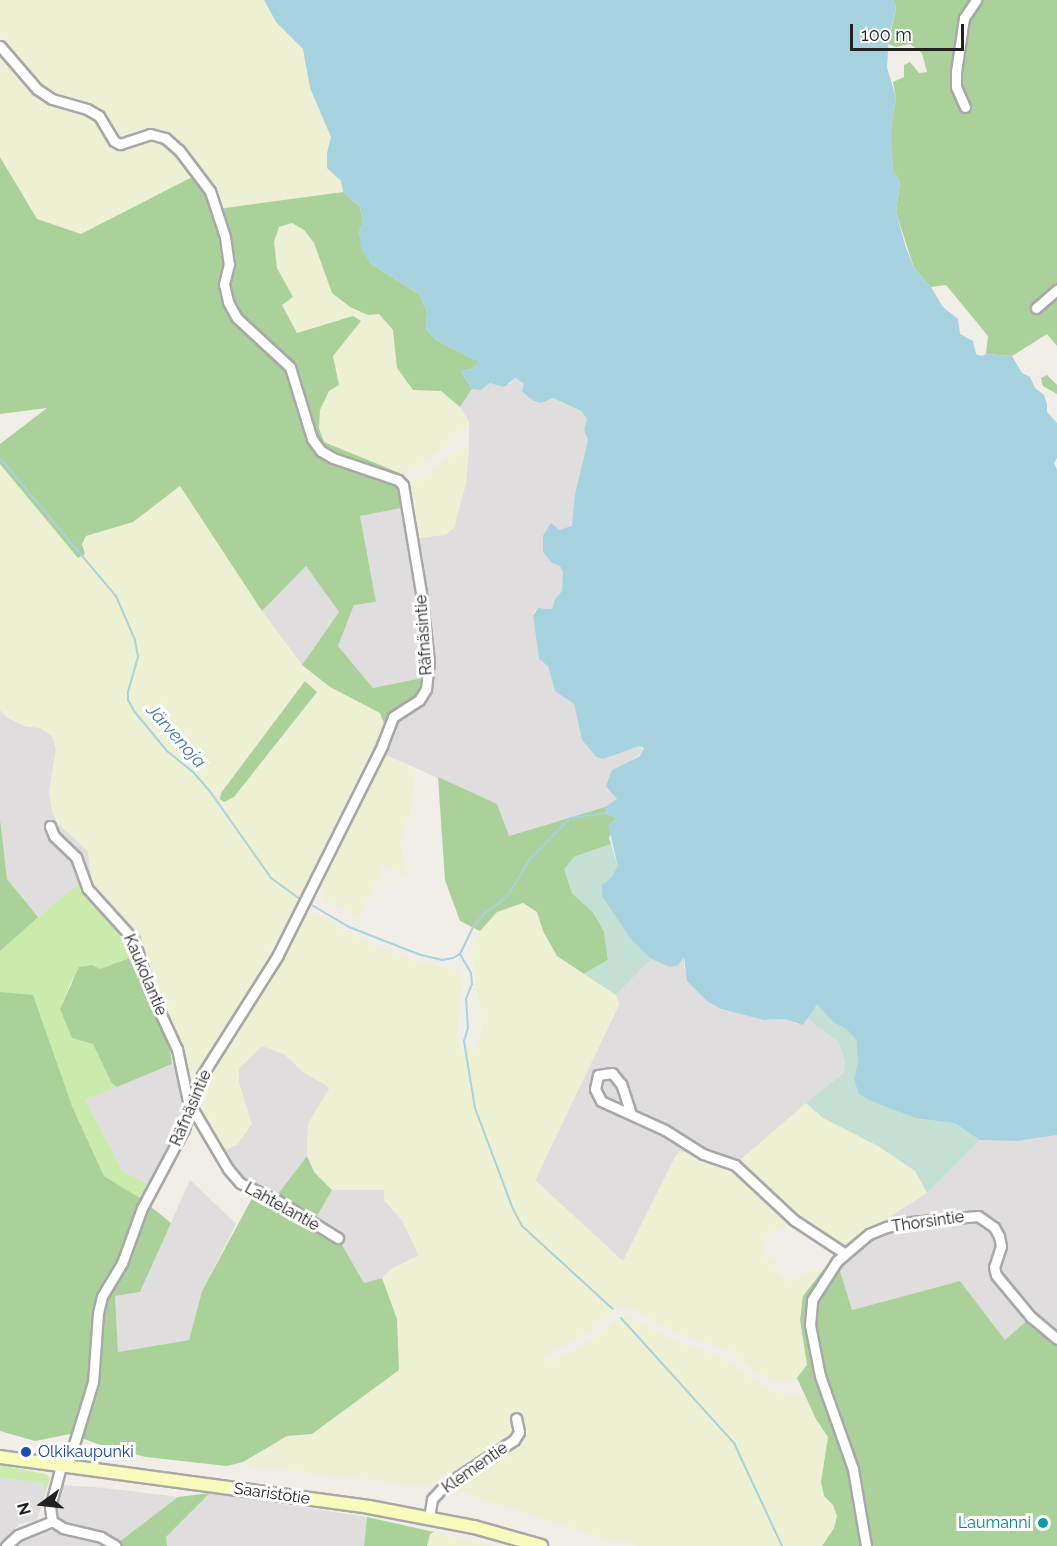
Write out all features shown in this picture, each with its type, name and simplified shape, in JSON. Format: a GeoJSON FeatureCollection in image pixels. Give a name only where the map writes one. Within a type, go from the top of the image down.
{"type":"FeatureCollection","features":[{"type":"Feature","properties":{"kind":"main road","name":"Saaristotie"},"geometry":{"type":"LineString","coordinates":[[0,1457],[369,1507],[429,1518],[542,1546]]}},
{"type":"Feature","properties":{"kind":"street"},"geometry":{"type":"LineString","coordinates":[[965,107],[956,87],[956,72],[964,18],[976,0]]}},
{"type":"Feature","properties":{"kind":"street","name":"Räfnäsintie"},"geometry":{"type":"LineString","coordinates":[[0,46],[37,89],[52,99],[99,116],[114,141],[120,144],[150,134],[165,138],[179,150],[210,191],[218,209],[225,237],[229,264],[224,284],[228,302],[237,318],[290,367],[312,439],[321,450],[333,458],[398,480],[403,485],[427,640],[426,689],[418,700],[393,717],[382,746],[278,955],[199,1080],[192,1110],[142,1208],[122,1263],[102,1296],[98,1313],[93,1382],[50,1507],[52,1521]]}},
{"type":"Feature","properties":{"kind":"street"},"geometry":{"type":"LineString","coordinates":[[1036,308],[1057,290]]}},
{"type":"Feature","properties":{"kind":"street","name":"Kaukolantie"},"geometry":{"type":"LineString","coordinates":[[50,826],[54,836],[76,857],[87,888],[134,940],[149,989],[177,1049],[185,1090],[192,1110]]}},
{"type":"Feature","properties":{"kind":"street"},"geometry":{"type":"LineString","coordinates":[[631,1114],[621,1084],[612,1073],[598,1075],[595,1089],[601,1101],[664,1130],[704,1154],[735,1165],[794,1220],[844,1253]]}},
{"type":"Feature","properties":{"kind":"street","name":"Lahtelantie"},"geometry":{"type":"LineString","coordinates":[[192,1110],[206,1127],[223,1160],[240,1183],[275,1198],[338,1238]]}},
{"type":"Feature","properties":{"kind":"street","name":"Thorsintie"},"geometry":{"type":"LineString","coordinates":[[866,1546],[853,1469],[820,1376],[810,1326],[812,1300],[815,1292],[844,1253],[869,1234],[886,1227],[911,1221],[978,1216],[994,1227],[999,1236],[1001,1246],[994,1267],[996,1275],[1031,1317],[1057,1339]]}},
{"type":"Feature","properties":{"kind":"street","name":"Klementie"},"geometry":{"type":"LineString","coordinates":[[429,1518],[432,1499],[444,1486],[514,1440],[519,1432],[516,1418]]}},
{"type":"Feature","properties":{"kind":"street"},"geometry":{"type":"LineString","coordinates":[[6,1546],[18,1535],[52,1521],[63,1528],[101,1537],[116,1546]]}},
{"type":"Feature","properties":{"kind":"shaded area"},"geometry":{"type":"Polygon","coordinates":[[[514,378],[524,384],[541,403],[553,398],[581,411],[587,419],[584,430],[588,440],[575,494],[574,521],[570,529],[559,530],[551,524],[563,572],[562,591],[555,599],[552,609],[535,610],[533,617],[539,659],[548,666],[555,691],[574,704],[582,740],[596,757],[603,759],[640,746],[644,752],[612,771],[617,799],[605,807],[508,836],[497,804],[372,749],[389,715],[417,694],[422,678],[373,688],[338,646],[354,605],[376,602],[360,516],[412,506],[416,534],[469,447],[469,422],[460,407],[472,389],[481,390],[490,383],[510,384],[514,378]]]}},
{"type":"Feature","properties":{"kind":"shaded area"},"geometry":{"type":"Polygon","coordinates":[[[306,566],[339,612],[302,665],[262,611],[306,566]]]}},
{"type":"Feature","properties":{"kind":"shaded area"},"geometry":{"type":"Polygon","coordinates":[[[0,710],[8,718],[24,726],[41,728],[52,736],[56,749],[49,793],[57,823],[88,851],[92,881],[80,885],[38,917],[7,879],[0,819],[0,710]]]}},
{"type":"Feature","properties":{"kind":"shaded area"},"geometry":{"type":"Polygon","coordinates":[[[684,957],[684,968],[721,1009],[764,1020],[784,1019],[797,1024],[806,1021],[808,1016],[816,1026],[838,1041],[845,1063],[844,1074],[730,1168],[680,1151],[623,1262],[535,1180],[619,1005],[616,995],[651,959],[670,967],[684,957]]]}},
{"type":"Feature","properties":{"kind":"shaded area"},"geometry":{"type":"Polygon","coordinates":[[[262,1046],[284,1054],[303,1072],[330,1087],[308,1124],[307,1156],[275,1199],[240,1183],[217,1151],[222,1147],[228,1149],[251,1124],[239,1083],[239,1068],[262,1046]]]}},
{"type":"Feature","properties":{"kind":"shaded area"},"geometry":{"type":"Polygon","coordinates":[[[180,1061],[192,1110],[153,1187],[123,1171],[85,1100],[180,1061]]]}},
{"type":"Feature","properties":{"kind":"shaded area"},"geometry":{"type":"Polygon","coordinates":[[[1057,1135],[1057,1339],[1005,1340],[960,1281],[852,1310],[837,1261],[844,1253],[846,1244],[927,1193],[980,1140],[1017,1141],[1057,1135]]]}},
{"type":"Feature","properties":{"kind":"shaded area"},"geometry":{"type":"Polygon","coordinates":[[[190,1180],[236,1224],[202,1291],[189,1340],[118,1352],[115,1296],[140,1292],[190,1180]]]}},
{"type":"Feature","properties":{"kind":"shaded area"},"geometry":{"type":"Polygon","coordinates":[[[370,1188],[384,1190],[384,1200],[402,1220],[419,1256],[391,1269],[382,1278],[364,1283],[338,1238],[313,1223],[332,1190],[370,1188]]]}},
{"type":"Feature","properties":{"kind":"shaded area"},"geometry":{"type":"Polygon","coordinates":[[[0,1478],[45,1483],[45,1495],[37,1520],[19,1524],[0,1545],[0,1478]]]}},
{"type":"Feature","properties":{"kind":"shaded area"},"geometry":{"type":"Polygon","coordinates":[[[61,1485],[178,1497],[119,1542],[108,1534],[65,1525],[57,1518],[54,1510],[61,1485]]]}},
{"type":"Feature","properties":{"kind":"shaded area"},"geometry":{"type":"Polygon","coordinates":[[[210,1493],[367,1517],[364,1546],[167,1546],[166,1537],[210,1493]]]}},
{"type":"Feature","properties":{"kind":"shaded area"},"geometry":{"type":"Polygon","coordinates":[[[34,1531],[55,1531],[107,1542],[111,1546],[12,1546],[20,1538],[34,1531]]]}},
{"type":"Feature","properties":{"kind":"green space"},"geometry":{"type":"Polygon","coordinates":[[[0,0],[264,0],[276,22],[303,49],[310,88],[331,137],[327,153],[327,168],[341,181],[343,192],[218,209],[196,175],[82,234],[37,219],[0,157],[0,58],[39,104],[58,93],[44,87],[0,35],[0,0]]]}},
{"type":"Feature","properties":{"kind":"green space"},"geometry":{"type":"Polygon","coordinates":[[[894,0],[1057,0],[1057,346],[1047,334],[1012,356],[986,354],[988,336],[946,285],[931,287],[914,268],[896,212],[900,182],[893,170],[891,146],[891,127],[896,98],[893,82],[904,77],[904,65],[910,62],[919,73],[927,72],[922,53],[910,44],[896,47],[888,44],[896,9],[894,0]]]}},
{"type":"Feature","properties":{"kind":"green space"},"geometry":{"type":"Polygon","coordinates":[[[0,157],[37,219],[81,234],[196,175],[218,209],[343,192],[360,207],[363,222],[359,233],[370,263],[420,295],[427,312],[426,329],[436,340],[479,362],[472,369],[461,371],[472,389],[460,407],[441,391],[413,390],[397,368],[393,330],[379,314],[368,315],[350,307],[332,293],[314,243],[304,230],[292,223],[279,227],[274,242],[277,268],[293,297],[282,305],[297,333],[353,316],[361,321],[333,356],[339,385],[329,391],[320,410],[319,428],[324,442],[402,474],[410,491],[412,506],[360,516],[376,602],[354,605],[338,646],[373,688],[422,678],[417,694],[389,715],[384,724],[380,713],[330,687],[302,665],[339,612],[306,566],[262,611],[180,486],[133,522],[86,536],[82,544],[85,554],[78,558],[0,464],[0,444],[47,408],[0,414],[0,157]]]}},
{"type":"Feature","properties":{"kind":"green space"},"geometry":{"type":"Polygon","coordinates":[[[292,223],[304,230],[368,315],[379,314],[393,330],[397,347],[460,407],[469,422],[454,439],[414,470],[402,474],[324,442],[319,428],[320,410],[329,391],[339,385],[333,356],[361,321],[353,316],[297,333],[282,304],[293,297],[277,268],[274,242],[279,227],[292,223]]]}},
{"type":"Feature","properties":{"kind":"green space"},"geometry":{"type":"Polygon","coordinates":[[[1047,375],[1057,385],[1057,394],[1043,386],[1041,378],[1047,375]]]}},
{"type":"Feature","properties":{"kind":"green space"},"geometry":{"type":"Polygon","coordinates":[[[469,447],[466,484],[454,528],[445,535],[420,538],[416,534],[410,491],[413,484],[459,449],[469,447]]]}},
{"type":"Feature","properties":{"kind":"green space"},"geometry":{"type":"Polygon","coordinates":[[[0,464],[78,558],[86,536],[133,522],[180,485],[262,611],[302,665],[330,687],[380,713],[384,724],[290,919],[194,1081],[189,1079],[179,1036],[153,986],[146,957],[130,925],[92,881],[88,851],[57,823],[52,811],[49,793],[56,749],[52,736],[41,728],[24,726],[8,718],[0,710],[0,464]],[[304,681],[221,793],[220,799],[234,797],[317,693],[304,681]]]}},
{"type":"Feature","properties":{"kind":"green space"},"geometry":{"type":"Polygon","coordinates":[[[305,681],[317,692],[234,797],[224,802],[220,799],[221,793],[305,681]]]}},
{"type":"Feature","properties":{"kind":"green space"},"geometry":{"type":"Polygon","coordinates":[[[385,755],[416,768],[411,808],[400,843],[407,877],[383,865],[360,918],[327,901],[321,887],[385,755]]]}},
{"type":"Feature","properties":{"kind":"green space"},"geometry":{"type":"Polygon","coordinates":[[[438,777],[497,804],[509,836],[605,807],[605,813],[616,818],[609,838],[611,844],[574,857],[572,893],[593,912],[604,931],[608,960],[584,974],[557,956],[543,931],[537,912],[523,903],[497,912],[480,931],[460,921],[445,880],[438,777]]]}},
{"type":"Feature","properties":{"kind":"green space"},"geometry":{"type":"Polygon","coordinates":[[[0,819],[7,879],[38,917],[0,951],[0,819]]]}},
{"type":"Feature","properties":{"kind":"green space"},"geometry":{"type":"Polygon","coordinates":[[[611,844],[618,866],[652,941],[651,959],[616,995],[584,974],[608,960],[604,931],[593,912],[572,893],[564,869],[574,857],[611,844]]]}},
{"type":"Feature","properties":{"kind":"green space"},"geometry":{"type":"Polygon","coordinates":[[[79,884],[112,917],[126,936],[135,956],[72,980],[60,1009],[93,1044],[111,1082],[117,1087],[85,1100],[123,1171],[149,1185],[140,1198],[104,1176],[72,1106],[0,992],[0,951],[11,939],[79,884]]]}},
{"type":"Feature","properties":{"kind":"green space"},"geometry":{"type":"Polygon","coordinates":[[[523,903],[537,912],[543,931],[557,956],[616,995],[619,1005],[535,1180],[623,1261],[676,1155],[680,1151],[690,1153],[710,1163],[730,1168],[790,1223],[769,1235],[761,1247],[765,1256],[775,1263],[777,1275],[785,1281],[796,1280],[808,1271],[823,1270],[803,1296],[800,1320],[807,1366],[797,1378],[779,1382],[758,1373],[729,1350],[680,1334],[633,1308],[616,1308],[591,1331],[543,1357],[548,1363],[589,1342],[620,1316],[626,1316],[676,1342],[719,1356],[769,1390],[806,1399],[828,1437],[821,1482],[824,1496],[833,1505],[837,1516],[834,1528],[822,1546],[636,1546],[623,1540],[605,1539],[460,1490],[432,1483],[425,1486],[252,1466],[243,1462],[287,1436],[312,1434],[397,1319],[382,1278],[391,1269],[419,1255],[402,1220],[384,1200],[384,1190],[332,1190],[314,1172],[307,1156],[308,1124],[330,1088],[303,1072],[284,1054],[262,1046],[239,1068],[239,1083],[252,1124],[237,1145],[228,1149],[222,1147],[215,1139],[212,1128],[214,1122],[204,1113],[198,1102],[201,1091],[235,1030],[284,957],[306,913],[315,914],[364,940],[416,962],[451,968],[459,972],[462,988],[456,1038],[463,1050],[475,1049],[482,1027],[472,950],[480,931],[496,912],[523,903]]]}},
{"type":"Feature","properties":{"kind":"green space"},"geometry":{"type":"Polygon","coordinates":[[[135,956],[146,1000],[169,1041],[172,1064],[117,1087],[111,1082],[93,1044],[72,1038],[60,1009],[79,967],[92,965],[100,969],[135,956]]]}},
{"type":"Feature","properties":{"kind":"green space"},"geometry":{"type":"Polygon","coordinates":[[[823,986],[998,1115],[980,1140],[927,1193],[915,1171],[878,1146],[823,1118],[806,1103],[844,1073],[845,1062],[838,1041],[816,1026],[808,1016],[823,986]]]}},
{"type":"Feature","properties":{"kind":"green space"},"geometry":{"type":"Polygon","coordinates":[[[0,992],[33,995],[72,1106],[104,1176],[140,1198],[171,1223],[140,1292],[115,1296],[118,1352],[189,1340],[202,1291],[256,1191],[275,1198],[307,1156],[314,1172],[332,1190],[313,1223],[338,1238],[364,1283],[382,1278],[397,1319],[399,1370],[312,1434],[287,1436],[243,1462],[227,1466],[146,1457],[109,1448],[70,1434],[35,1441],[0,1431],[0,992]]]}},
{"type":"Feature","properties":{"kind":"green space"},"geometry":{"type":"Polygon","coordinates":[[[806,1103],[823,1118],[878,1146],[915,1171],[927,1193],[846,1244],[809,1226],[739,1161],[806,1103]]]}},
{"type":"Feature","properties":{"kind":"green space"},"geometry":{"type":"Polygon","coordinates":[[[837,1261],[852,1310],[960,1281],[1005,1340],[1031,1317],[1057,1339],[1057,1546],[822,1546],[834,1528],[837,1516],[833,1505],[824,1496],[821,1482],[828,1437],[816,1419],[797,1378],[807,1365],[800,1320],[803,1296],[823,1270],[837,1261]]]}},
{"type":"Feature","properties":{"kind":"green space"},"geometry":{"type":"Polygon","coordinates":[[[0,1465],[46,1474],[50,1478],[45,1495],[44,1483],[0,1478],[0,1465]]]}},
{"type":"Feature","properties":{"kind":"green space"},"geometry":{"type":"Polygon","coordinates":[[[210,1493],[166,1537],[167,1546],[122,1546],[119,1542],[178,1497],[210,1493]]]}},
{"type":"Feature","properties":{"kind":"green space"},"geometry":{"type":"Polygon","coordinates":[[[367,1517],[434,1532],[430,1534],[427,1546],[364,1546],[367,1517]]]}},
{"type":"Feature","properties":{"kind":"green space"},"geometry":{"type":"Polygon","coordinates":[[[434,1532],[495,1546],[427,1546],[430,1534],[434,1532]]]}},
{"type":"Feature","properties":{"kind":"water"},"geometry":{"type":"Polygon","coordinates":[[[264,0],[894,0],[896,9],[889,36],[887,67],[896,98],[891,127],[893,170],[900,182],[896,212],[906,248],[914,268],[931,287],[943,307],[958,319],[960,334],[973,341],[976,354],[1012,356],[1022,373],[1030,377],[1035,388],[1044,395],[1047,412],[1057,423],[1057,458],[1054,463],[1057,470],[1057,1135],[1017,1141],[980,1140],[955,1123],[916,1118],[871,1101],[859,1094],[854,1079],[858,1063],[857,1041],[847,1029],[833,1022],[817,1004],[803,1025],[784,1019],[764,1020],[721,1009],[707,1001],[687,981],[684,957],[678,965],[670,967],[651,959],[631,939],[602,896],[602,885],[612,877],[618,866],[608,825],[616,818],[605,813],[605,807],[617,799],[606,786],[612,770],[640,756],[644,748],[640,746],[603,759],[596,757],[582,740],[574,704],[555,691],[548,666],[539,659],[533,616],[538,608],[552,609],[555,599],[562,591],[563,572],[560,566],[552,563],[543,552],[543,536],[551,523],[559,530],[572,526],[575,494],[588,440],[584,430],[587,419],[581,411],[553,398],[541,403],[532,400],[522,391],[524,384],[515,378],[504,387],[490,383],[481,390],[472,389],[461,371],[472,369],[478,362],[436,340],[426,329],[427,312],[420,295],[370,263],[361,248],[359,233],[363,222],[360,207],[343,192],[341,181],[327,168],[327,153],[331,137],[310,88],[303,49],[276,22],[264,0]]]}},
{"type":"Feature","properties":{"kind":"waterway","name":"Järvenoja"},"geometry":{"type":"LineString","coordinates":[[0,458],[116,596],[135,640],[138,657],[128,691],[128,700],[134,711],[167,751],[194,773],[209,790],[271,878],[299,898]]}},
{"type":"Feature","properties":{"kind":"waterway","name":"Järvenoja"},"geometry":{"type":"LineString","coordinates":[[310,904],[349,927],[421,955],[442,960],[453,958],[460,954],[473,927],[485,913],[507,897],[530,859],[570,818],[605,813]]}},
{"type":"Feature","properties":{"kind":"waterway"},"geometry":{"type":"LineString","coordinates":[[460,954],[471,973],[472,984],[466,999],[468,1028],[464,1041],[475,1108],[513,1209],[522,1226],[613,1309]]}},
{"type":"Feature","properties":{"kind":"waterway"},"geometry":{"type":"LineString","coordinates":[[621,1318],[734,1443],[782,1546]]}},
{"type":"Feature","properties":{"kind":"place","name":"Olkikaupunki"},"geometry":{"type":"Point","coordinates":[26,1452]}},
{"type":"Feature","properties":{"kind":"place","name":"Laumanni"},"geometry":{"type":"Point","coordinates":[1043,1523]}}]}
